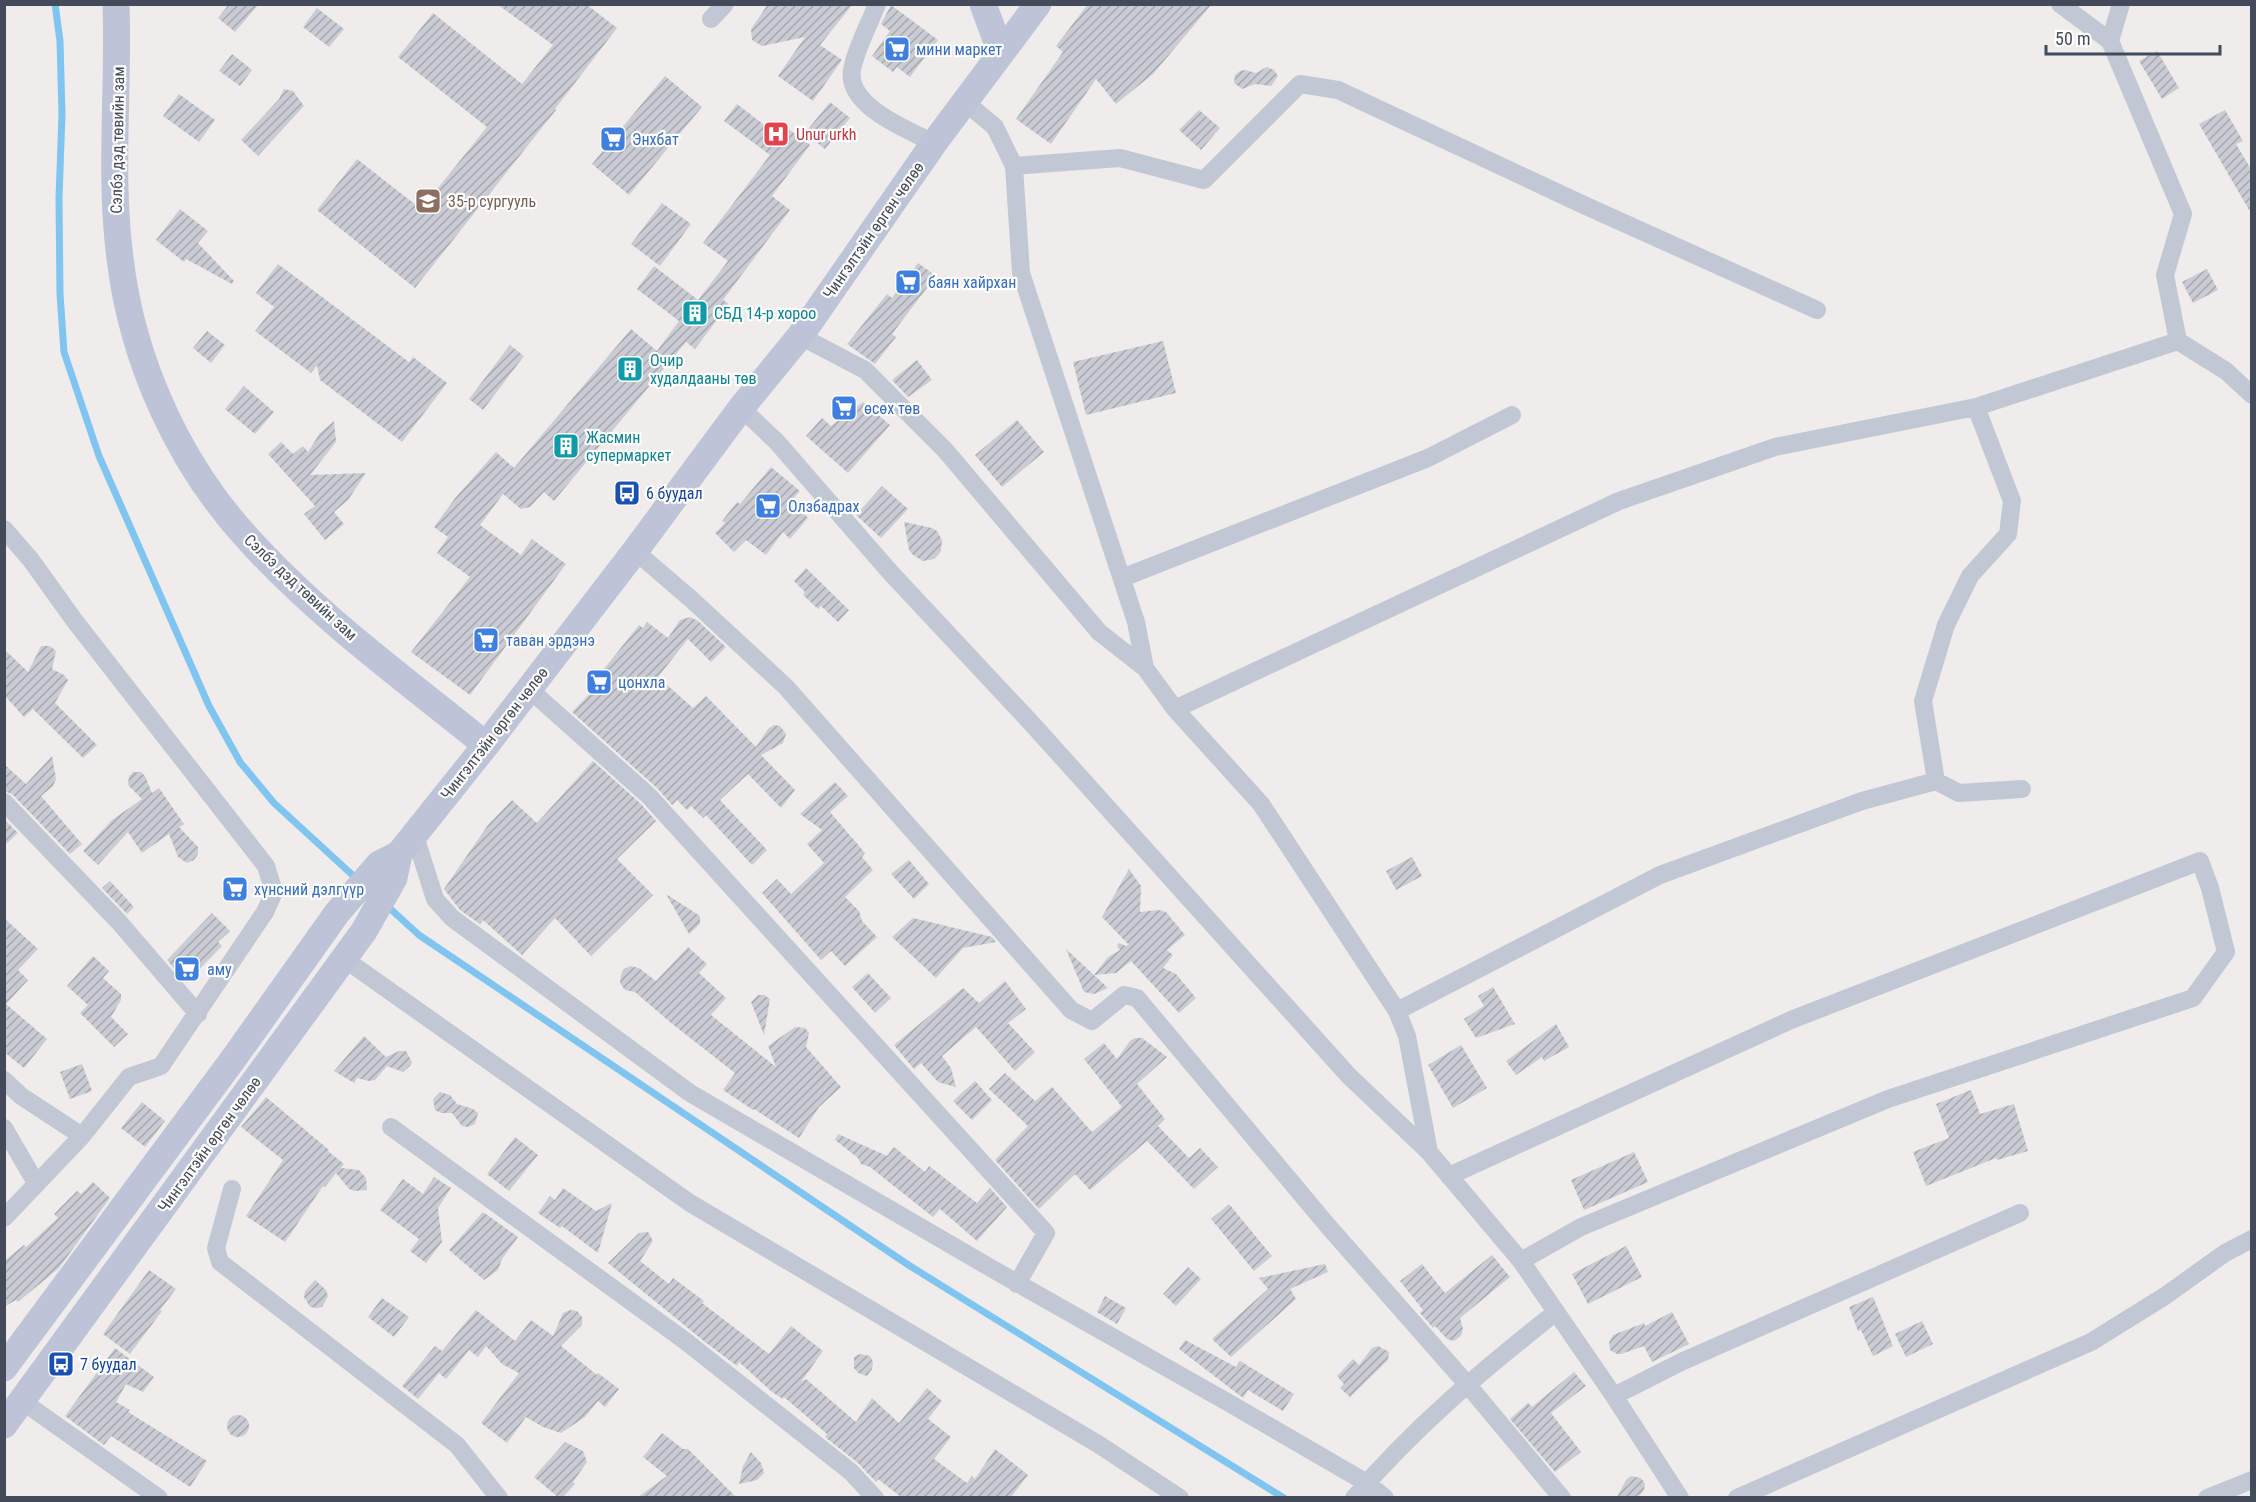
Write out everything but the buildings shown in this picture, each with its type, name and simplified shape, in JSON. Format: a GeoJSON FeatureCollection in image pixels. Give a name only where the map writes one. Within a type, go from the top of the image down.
{"type":"FeatureCollection","features":[{"type":"Feature","properties":{"kind":"main road","name":"Сэлбэ дэд төвийн зам"},"geometry":{"type":"LineString","coordinates":[[116,4],[118,60],[115,201],[120,258],[133,324],[157,395],[176,434],[216,500],[270,562],[336,622],[486,745]]}},
{"type":"Feature","properties":{"kind":"main road"},"geometry":{"type":"LineString","coordinates":[[983,4],[1001,53]]}},
{"type":"Feature","properties":{"kind":"main road","name":"Чингэлтэйн өргөн чөлөө"},"geometry":{"type":"LineString","coordinates":[[4,1368],[234,1058],[337,913],[397,857],[635,551],[741,408],[800,336],[934,143],[1038,4]]}},
{"type":"Feature","properties":{"kind":"main road","name":"Чингэлтэйн өргөн чөлөө"},"geometry":{"type":"LineString","coordinates":[[4,1425],[364,931],[397,857]]}},
{"type":"Feature","properties":{"kind":"street"},"geometry":{"type":"LineString","coordinates":[[711,19],[725,4]]}},
{"type":"Feature","properties":{"kind":"street"},"geometry":{"type":"LineString","coordinates":[[877,4],[852,70],[855,92],[875,111],[934,143]]}},
{"type":"Feature","properties":{"kind":"street"},"geometry":{"type":"LineString","coordinates":[[2060,4],[2110,41],[2182,214],[2165,275],[2178,341],[2226,371],[2252,395]]}},
{"type":"Feature","properties":{"kind":"street"},"geometry":{"type":"LineString","coordinates":[[2110,41],[2121,4]]}},
{"type":"Feature","properties":{"kind":"street"},"geometry":{"type":"LineString","coordinates":[[1014,166],[1120,158],[1204,180],[1300,84],[1338,90],[1575,201],[1817,310]]}},
{"type":"Feature","properties":{"kind":"street"},"geometry":{"type":"LineString","coordinates":[[964,102],[995,127],[1014,166],[1021,273],[1136,622],[1145,668]]}},
{"type":"Feature","properties":{"kind":"street"},"geometry":{"type":"LineString","coordinates":[[800,336],[865,370],[945,450],[1099,632],[1145,668],[1175,709],[1261,804],[1397,1011],[1407,1036],[1429,1152]]}},
{"type":"Feature","properties":{"kind":"street"},"geometry":{"type":"LineString","coordinates":[[1175,709],[1619,501],[1775,447],[1976,407],[2178,341]]}},
{"type":"Feature","properties":{"kind":"street"},"geometry":{"type":"LineString","coordinates":[[1936,781],[1923,701],[1946,625],[1970,576],[2008,534],[2012,501],[1976,407]]}},
{"type":"Feature","properties":{"kind":"street"},"geometry":{"type":"LineString","coordinates":[[741,408],[776,441],[890,572],[1042,735],[1349,1076],[1429,1152],[1521,1261],[1680,1497]]}},
{"type":"Feature","properties":{"kind":"street"},"geometry":{"type":"LineString","coordinates":[[1122,578],[1428,458],[1512,415]]}},
{"type":"Feature","properties":{"kind":"street"},"geometry":{"type":"LineString","coordinates":[[4,529],[31,560],[74,620],[266,866],[274,892],[265,912],[161,1066],[129,1077],[81,1136],[4,1218]]}},
{"type":"Feature","properties":{"kind":"street"},"geometry":{"type":"LineString","coordinates":[[635,551],[691,599],[786,687],[1071,1010],[1092,1021],[1124,995],[1137,998],[1328,1226],[1467,1384],[1562,1497]]}},
{"type":"Feature","properties":{"kind":"street"},"geometry":{"type":"LineString","coordinates":[[529,688],[649,796],[1046,1233],[1017,1284]]}},
{"type":"Feature","properties":{"kind":"street"},"geometry":{"type":"LineString","coordinates":[[1397,1011],[1660,875],[1862,801],[1936,781],[1959,793],[2022,789]]}},
{"type":"Feature","properties":{"kind":"street"},"geometry":{"type":"LineString","coordinates":[[4,802],[119,922],[198,1014]]}},
{"type":"Feature","properties":{"kind":"street"},"geometry":{"type":"LineString","coordinates":[[397,857],[452,918],[690,1093],[1017,1284],[1367,1483],[1385,1497]]}},
{"type":"Feature","properties":{"kind":"street"},"geometry":{"type":"LineString","coordinates":[[1449,1176],[1791,1020],[2200,861],[2210,888],[2226,952],[2193,998],[1888,1100],[1581,1227],[1521,1261]]}},
{"type":"Feature","properties":{"kind":"street"},"geometry":{"type":"LineString","coordinates":[[343,958],[690,1203],[1098,1444],[1180,1497]]}},
{"type":"Feature","properties":{"kind":"street"},"geometry":{"type":"LineString","coordinates":[[4,1080],[21,1096],[81,1136]]}},
{"type":"Feature","properties":{"kind":"street"},"geometry":{"type":"LineString","coordinates":[[391,1127],[684,1340],[851,1472],[875,1497]]}},
{"type":"Feature","properties":{"kind":"street"},"geometry":{"type":"LineString","coordinates":[[4,1128],[36,1183]]}},
{"type":"Feature","properties":{"kind":"street"},"geometry":{"type":"LineString","coordinates":[[232,1189],[216,1248],[220,1262],[457,1445],[500,1497]]}},
{"type":"Feature","properties":{"kind":"street"},"geometry":{"type":"LineString","coordinates":[[1614,1396],[1681,1362],[2020,1213]]}},
{"type":"Feature","properties":{"kind":"street"},"geometry":{"type":"LineString","coordinates":[[1737,1497],[2091,1342],[2165,1296],[2225,1253],[2252,1239]]}},
{"type":"Feature","properties":{"kind":"street"},"geometry":{"type":"LineString","coordinates":[[1354,1497],[1395,1452],[1467,1384],[1556,1312]]}},
{"type":"Feature","properties":{"kind":"street"},"geometry":{"type":"LineString","coordinates":[[22,1401],[159,1497]]}},
{"type":"Feature","properties":{"kind":"street"},"geometry":{"type":"LineString","coordinates":[[2207,1497],[2252,1480]]}},
{"type":"Feature","properties":{"kind":"waterway"},"geometry":{"type":"LineString","coordinates":[[55,4],[60,41],[62,114],[59,198],[60,294],[64,352],[99,456],[209,706],[240,762],[274,803],[359,881]]}},
{"type":"Feature","properties":{"kind":"waterway"},"geometry":{"type":"LineString","coordinates":[[385,904],[419,935],[910,1266],[1284,1498]]}},
{"type":"Feature","properties":{"kind":"place","name":"мини маркет"},"geometry":{"type":"Point","coordinates":[897,49]}},
{"type":"Feature","properties":{"kind":"place","name":"Unur urkh"},"geometry":{"type":"Point","coordinates":[776,134]}},
{"type":"Feature","properties":{"kind":"place","name":"Энхбат"},"geometry":{"type":"Point","coordinates":[613,139]}},
{"type":"Feature","properties":{"kind":"place","name":"35-р сургууль"},"geometry":{"type":"Point","coordinates":[428,201]}},
{"type":"Feature","properties":{"kind":"place","name":"баян хайрхан"},"geometry":{"type":"Point","coordinates":[908,282]}},
{"type":"Feature","properties":{"kind":"place","name":"СБД 14-р хороо"},"geometry":{"type":"Point","coordinates":[695,313]}},
{"type":"Feature","properties":{"kind":"place","name":"Очир худалдааны төв"},"geometry":{"type":"Point","coordinates":[630,369]}},
{"type":"Feature","properties":{"kind":"place","name":"өсөх төв"},"geometry":{"type":"Point","coordinates":[844,408]}},
{"type":"Feature","properties":{"kind":"place","name":"Жасмин супермаркет"},"geometry":{"type":"Point","coordinates":[566,446]}},
{"type":"Feature","properties":{"kind":"place","name":"6 буудал"},"geometry":{"type":"Point","coordinates":[627,493]}},
{"type":"Feature","properties":{"kind":"place","name":"Олзбадрах"},"geometry":{"type":"Point","coordinates":[768,506]}},
{"type":"Feature","properties":{"kind":"place","name":"таван эрдэнэ"},"geometry":{"type":"Point","coordinates":[486,640]}},
{"type":"Feature","properties":{"kind":"place","name":"цонхла"},"geometry":{"type":"Point","coordinates":[599,682]}},
{"type":"Feature","properties":{"kind":"place","name":"хүнсний дэлгүүр"},"geometry":{"type":"Point","coordinates":[235,889]}},
{"type":"Feature","properties":{"kind":"place","name":"аму"},"geometry":{"type":"Point","coordinates":[187,969]}},
{"type":"Feature","properties":{"kind":"place","name":"7 буудал"},"geometry":{"type":"Point","coordinates":[61,1364]}}]}
